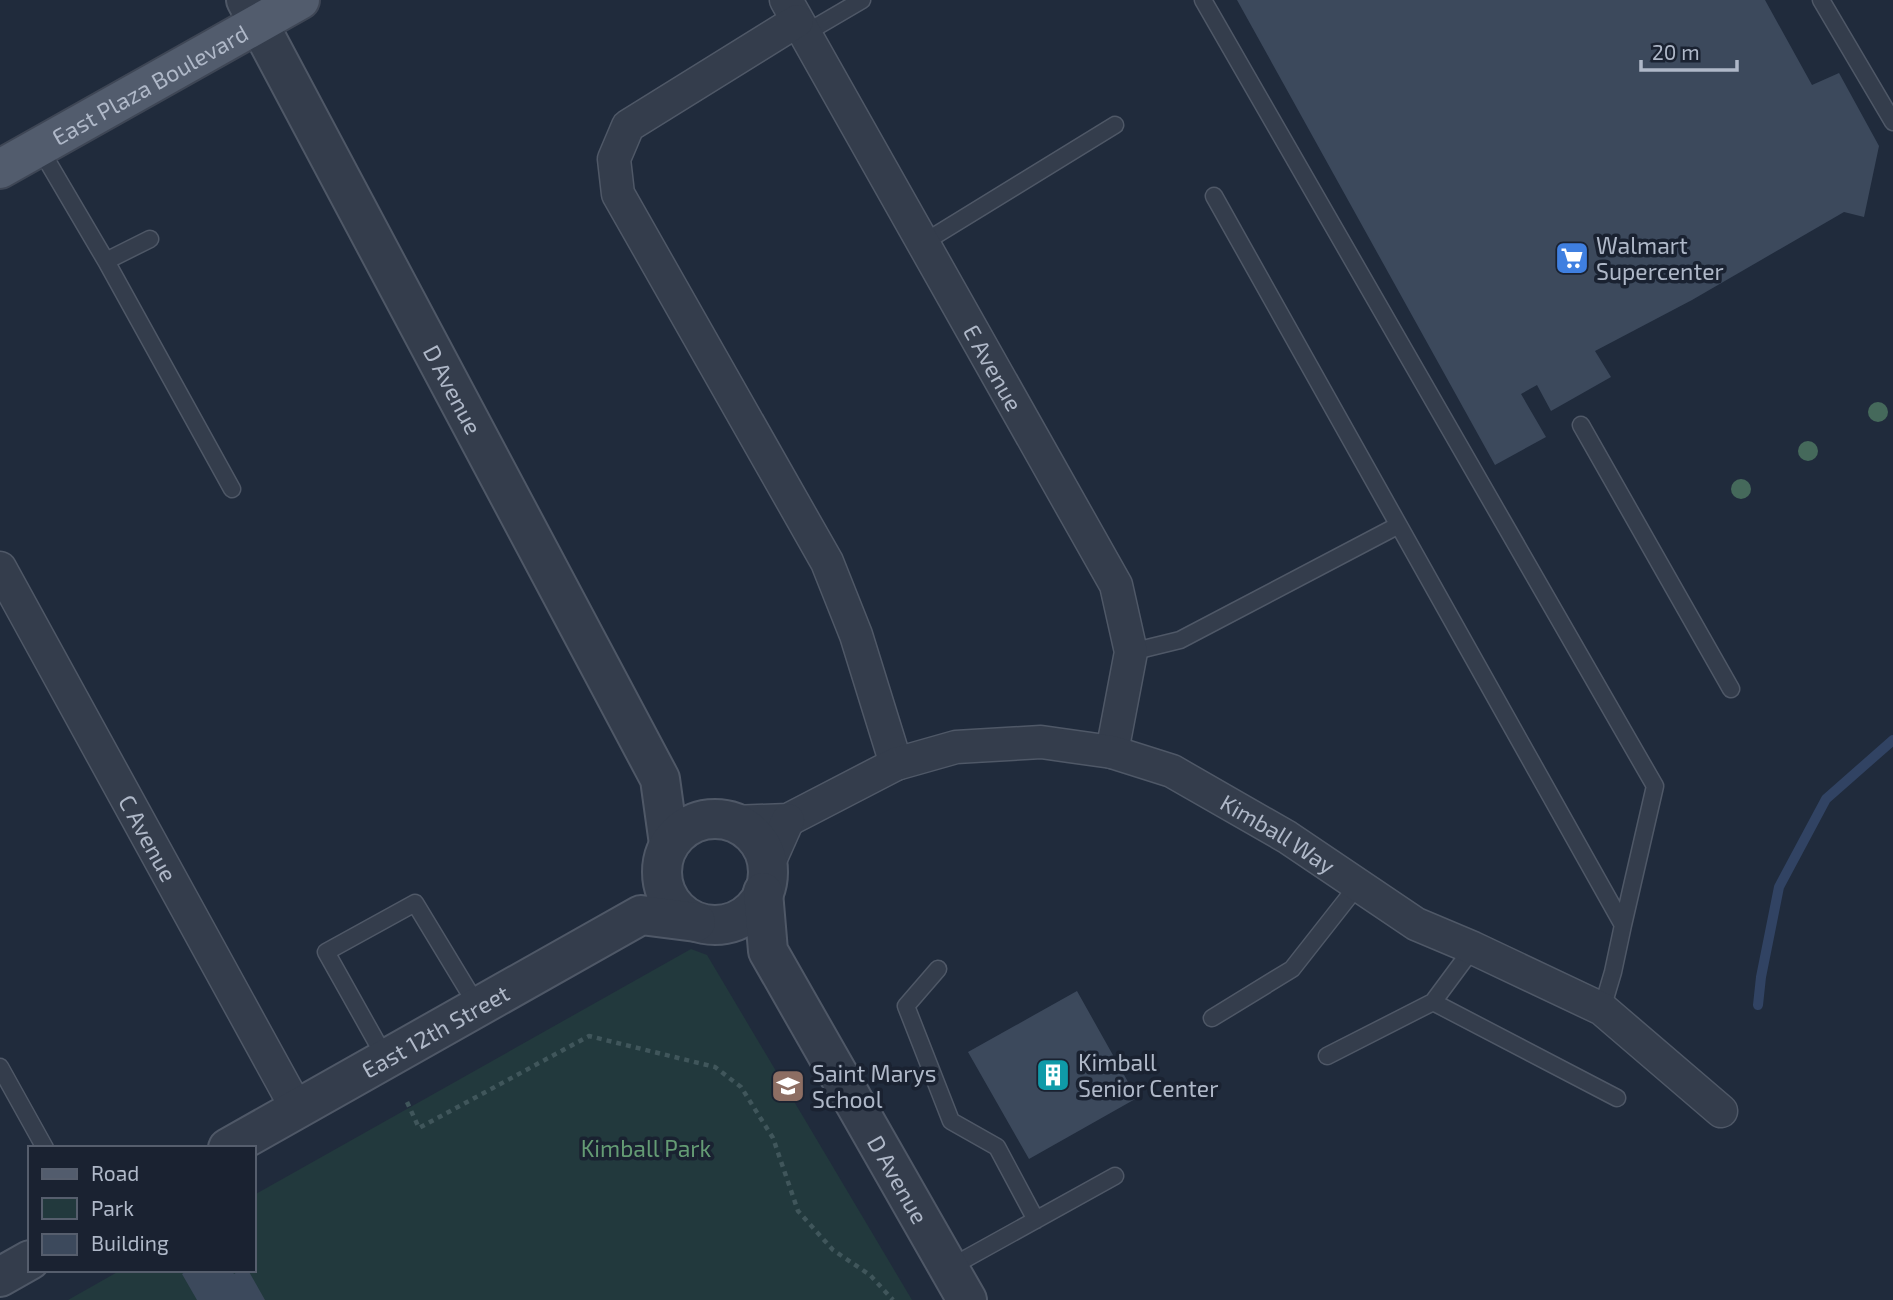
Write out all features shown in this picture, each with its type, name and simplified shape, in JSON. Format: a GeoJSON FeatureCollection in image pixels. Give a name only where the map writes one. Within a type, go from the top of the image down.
{"type":"FeatureCollection","features":[{"type":"Feature","properties":{"kind":"main road","name":"East Plaza Boulevard"},"geometry":{"type":"LineString","coordinates":[[0,169],[253,12],[300,0]]}},
{"type":"Feature","properties":{"kind":"street","name":"D Avenue"},"geometry":{"type":"LineString","coordinates":[[253,12],[660,779],[665,855]]}},
{"type":"Feature","properties":{"kind":"street","name":"E Avenue"},"geometry":{"type":"LineString","coordinates":[[796,18],[1116,585],[1131,652],[1112,752]]}},
{"type":"Feature","properties":{"kind":"street"},"geometry":{"type":"LineString","coordinates":[[796,18],[628,126],[614,159],[618,194],[827,562],[856,635],[896,764]]}},
{"type":"Feature","properties":{"kind":"street","name":"C Avenue"},"geometry":{"type":"LineString","coordinates":[[0,568],[297,1109]]}},
{"type":"Feature","properties":{"kind":"street","name":"Kimball Way"},"geometry":{"type":"LineString","coordinates":[[723,821],[783,820],[896,764],[956,747],[1041,742],[1112,752],[1172,771],[1287,837],[1416,924],[1602,1009],[1721,1111]]}},
{"type":"Feature","properties":{"kind":"street","name":"D Avenue"},"geometry":{"type":"LineString","coordinates":[[660,779],[723,821]]}},
{"type":"Feature","properties":{"kind":"street"},"geometry":{"type":"LineString","coordinates":[[765,879],[763,848],[753,834],[739,824],[706,819],[689,825],[676,835],[665,855],[646,915],[705,923],[732,922],[748,913],[760,900],[783,820]]}},
{"type":"Feature","properties":{"kind":"street"},"geometry":{"type":"LineString","coordinates":[[665,855],[662,882],[669,899],[681,913],[768,951]]}},
{"type":"Feature","properties":{"kind":"street","name":"D Avenue"},"geometry":{"type":"LineString","coordinates":[[765,879],[768,951],[958,1284]]}},
{"type":"Feature","properties":{"kind":"street","name":"East 12th Street"},"geometry":{"type":"LineString","coordinates":[[232,1146],[646,915]]}},
{"type":"Feature","properties":{"kind":"street"},"geometry":{"type":"LineString","coordinates":[[0,1277],[28,1261]]}},
{"type":"Feature","properties":{"kind":"lane"},"geometry":{"type":"LineString","coordinates":[[796,18],[862,0]]}},
{"type":"Feature","properties":{"kind":"lane"},"geometry":{"type":"LineString","coordinates":[[1203,0],[1655,786],[1613,972],[1602,1009]]}},
{"type":"Feature","properties":{"kind":"lane"},"geometry":{"type":"LineString","coordinates":[[1821,0],[1893,122]]}},
{"type":"Feature","properties":{"kind":"lane"},"geometry":{"type":"LineString","coordinates":[[923,243],[1115,125]]}},
{"type":"Feature","properties":{"kind":"lane"},"geometry":{"type":"LineString","coordinates":[[39,147],[106,261],[232,489]]}},
{"type":"Feature","properties":{"kind":"lane"},"geometry":{"type":"LineString","coordinates":[[1214,196],[1623,925]]}},
{"type":"Feature","properties":{"kind":"lane"},"geometry":{"type":"LineString","coordinates":[[106,261],[150,239]]}},
{"type":"Feature","properties":{"kind":"lane"},"geometry":{"type":"LineString","coordinates":[[1581,425],[1731,689]]}},
{"type":"Feature","properties":{"kind":"lane"},"geometry":{"type":"LineString","coordinates":[[1131,652],[1180,640],[1397,526]]}},
{"type":"Feature","properties":{"kind":"lane"},"geometry":{"type":"LineString","coordinates":[[1212,1018],[1292,969],[1358,885]]}},
{"type":"Feature","properties":{"kind":"lane"},"geometry":{"type":"LineString","coordinates":[[386,1059],[327,952],[415,902],[478,1007]]}},
{"type":"Feature","properties":{"kind":"lane"},"geometry":{"type":"LineString","coordinates":[[1327,1056],[1433,1002],[1473,948]]}},
{"type":"Feature","properties":{"kind":"lane"},"geometry":{"type":"LineString","coordinates":[[938,969],[906,1006],[951,1121],[997,1147],[1036,1220]]}},
{"type":"Feature","properties":{"kind":"lane"},"geometry":{"type":"LineString","coordinates":[[1433,1002],[1618,1098]]}},
{"type":"Feature","properties":{"kind":"lane"},"geometry":{"type":"LineString","coordinates":[[0,1067],[44,1146]]}},
{"type":"Feature","properties":{"kind":"lane"},"geometry":{"type":"LineString","coordinates":[[958,1284],[1036,1220],[1115,1177]]}},
{"type":"Feature","properties":{"kind":"path"},"geometry":{"type":"LineString","coordinates":[[407,1102],[419,1128],[589,1036],[715,1067],[741,1087],[773,1138],[798,1211],[833,1250],[870,1275],[893,1300]]}},
{"type":"Feature","properties":{"kind":"green space","name":"Kimball Park"},"geometry":{"type":"Polygon","coordinates":[[[691,949],[707,955],[912,1300],[68,1300],[117,1272],[256,1272],[256,1194],[691,949]]]}},
{"type":"Feature","properties":{"kind":"building","name":"Walmart Supercenter"},"geometry":{"type":"Polygon","coordinates":[[[1237,0],[1765,0],[1812,85],[1839,73],[1879,146],[1864,217],[1844,212],[1692,300],[1595,351],[1611,377],[1551,411],[1537,385],[1521,394],[1546,437],[1495,465],[1237,0]]]}},
{"type":"Feature","properties":{"kind":"building","name":"Kimball Senior Center"},"geometry":{"type":"Polygon","coordinates":[[[1077,991],[1137,1098],[1029,1159],[968,1052],[1077,991]]]}},
{"type":"Feature","properties":{"kind":"building"},"geometry":{"type":"Polygon","coordinates":[[[249,1272],[265,1300],[197,1300],[182,1274],[249,1272]]]}},
{"type":"Feature","properties":{"kind":"waterway"},"geometry":{"type":"LineString","coordinates":[[1758,1005],[1779,887],[1826,799],[1893,740]]}},
{"type":"Feature","properties":{"kind":"place","name":"Walmart Supercenter"},"geometry":{"type":"Point","coordinates":[1572,258]}},
{"type":"Feature","properties":{"kind":"place","name":"Kimball Senior Center"},"geometry":{"type":"Point","coordinates":[1053,1075]}},
{"type":"Feature","properties":{"kind":"place","name":"Saint Marys School"},"geometry":{"type":"Point","coordinates":[788,1086]}}]}
